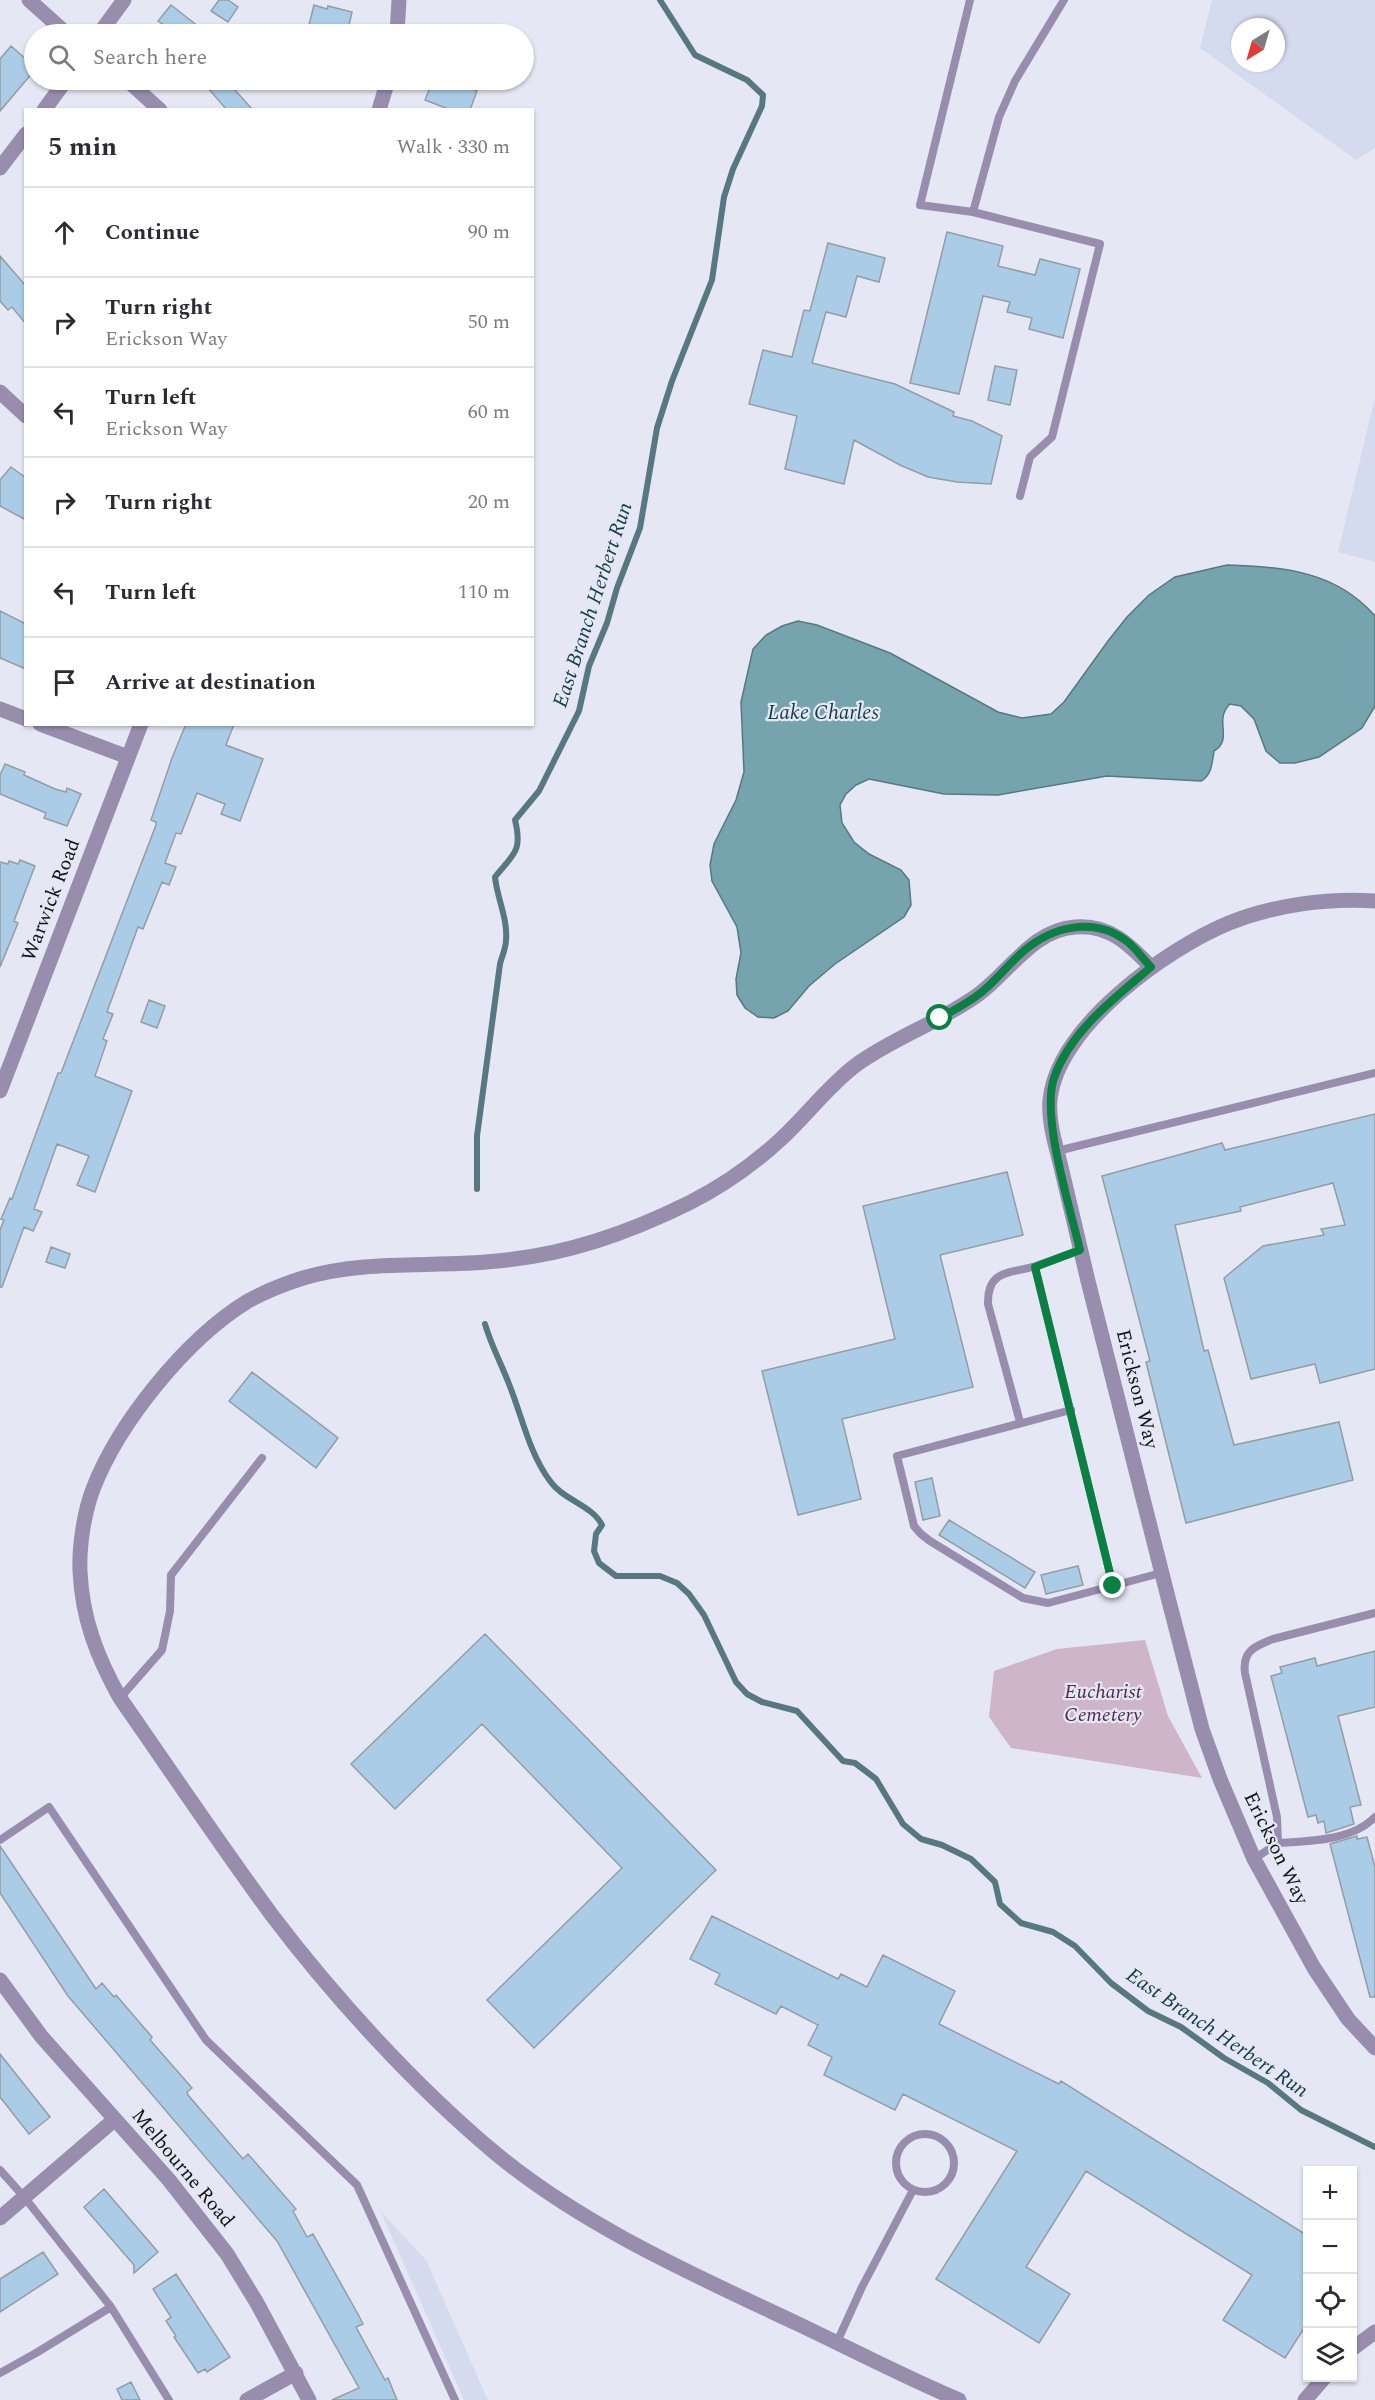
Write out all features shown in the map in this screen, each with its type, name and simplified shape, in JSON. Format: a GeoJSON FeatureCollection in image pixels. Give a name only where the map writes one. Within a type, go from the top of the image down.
{"type":"FeatureCollection","features":[{"type":"Feature","properties":{"kind":"street"},"geometry":{"type":"LineString","coordinates":[[29,0],[56,24]]}},
{"type":"Feature","properties":{"kind":"street"},"geometry":{"type":"LineString","coordinates":[[106,24],[124,0]]}},
{"type":"Feature","properties":{"kind":"street"},"geometry":{"type":"LineString","coordinates":[[398,24],[399,0]]}},
{"type":"Feature","properties":{"kind":"street"},"geometry":{"type":"LineString","coordinates":[[45,108],[59,90]]}},
{"type":"Feature","properties":{"kind":"street"},"geometry":{"type":"LineString","coordinates":[[138,90],[158,108]]}},
{"type":"Feature","properties":{"kind":"street"},"geometry":{"type":"LineString","coordinates":[[380,108],[385,90]]}},
{"type":"Feature","properties":{"kind":"street"},"geometry":{"type":"LineString","coordinates":[[0,168],[24,137]]}},
{"type":"Feature","properties":{"kind":"street"},"geometry":{"type":"LineString","coordinates":[[0,392],[24,414]]}},
{"type":"Feature","properties":{"kind":"street"},"geometry":{"type":"LineString","coordinates":[[0,709],[24,718]]}},
{"type":"Feature","properties":{"kind":"street"},"geometry":{"type":"LineString","coordinates":[[45,726],[128,757]]}},
{"type":"Feature","properties":{"kind":"street","name":"Warwick Road"},"geometry":{"type":"LineString","coordinates":[[0,1091],[140,726]]}},
{"type":"Feature","properties":{"kind":"street","name":"Erickson Way"},"geometry":{"type":"LineString","coordinates":[[1375,901],[1309,902],[1238,920],[1188,944],[1151,967],[1098,1013],[1062,1060],[1054,1078],[1050,1101],[1057,1151],[1080,1250],[1202,1729],[1220,1779],[1254,1858],[1314,1968],[1348,2019],[1375,2048]]}},
{"type":"Feature","properties":{"kind":"street"},"geometry":{"type":"LineString","coordinates":[[959,2400],[668,2260],[572,2208],[496,2154],[459,2121],[374,2034],[302,1953],[271,1914],[120,1698],[101,1664],[89,1632],[82,1599],[79,1567],[84,1524],[92,1492],[124,1431],[170,1368],[217,1323],[274,1288],[338,1270],[378,1265],[494,1262],[576,1249],[653,1220],[710,1192],[744,1170],[781,1139],[833,1085],[857,1064],[982,992],[1029,946],[1050,934],[1071,927],[1095,926],[1129,943],[1151,967]]}},
{"type":"Feature","properties":{"kind":"street","name":"Melbourne Road"},"geometry":{"type":"LineString","coordinates":[[0,1980],[41,2036],[169,2180],[227,2254],[296,2373],[309,2400]]}},
{"type":"Feature","properties":{"kind":"street"},"geometry":{"type":"LineString","coordinates":[[0,2218],[114,2120]]}},
{"type":"Feature","properties":{"kind":"street"},"geometry":{"type":"LineString","coordinates":[[1357,2346],[1375,2332]]}},
{"type":"Feature","properties":{"kind":"street"},"geometry":{"type":"LineString","coordinates":[[247,2400],[296,2373]]}},
{"type":"Feature","properties":{"kind":"street"},"geometry":{"type":"LineString","coordinates":[[1305,2400],[1321,2382]]}},
{"type":"Feature","properties":{"kind":"lane"},"geometry":{"type":"LineString","coordinates":[[970,0],[920,205],[973,212],[1100,244],[1052,437],[1030,457],[1020,496]]}},
{"type":"Feature","properties":{"kind":"lane"},"geometry":{"type":"LineString","coordinates":[[973,212],[999,117],[1015,81],[1064,0]]}},
{"type":"Feature","properties":{"kind":"lane"},"geometry":{"type":"LineString","coordinates":[[1057,1151],[1375,1073]]}},
{"type":"Feature","properties":{"kind":"lane"},"geometry":{"type":"LineString","coordinates":[[1020,1422],[988,1304],[988,1291],[994,1280],[1005,1273],[1035,1267],[1080,1250]]}},
{"type":"Feature","properties":{"kind":"lane"},"geometry":{"type":"LineString","coordinates":[[1035,1267],[1113,1586]]}},
{"type":"Feature","properties":{"kind":"lane"},"geometry":{"type":"LineString","coordinates":[[1071,1410],[897,1456],[914,1526],[930,1541],[1023,1598],[1036,1602],[1048,1603],[1161,1573]]}},
{"type":"Feature","properties":{"kind":"lane"},"geometry":{"type":"LineString","coordinates":[[120,1698],[162,1650],[170,1611],[171,1575],[262,1458]]}},
{"type":"Feature","properties":{"kind":"lane"},"geometry":{"type":"LineString","coordinates":[[1278,1843],[1277,1817],[1244,1662],[1247,1654],[1257,1645],[1273,1639],[1375,1613]]}},
{"type":"Feature","properties":{"kind":"lane"},"geometry":{"type":"LineString","coordinates":[[0,1840],[49,1807],[206,2040],[357,2185],[455,2400]]}},
{"type":"Feature","properties":{"kind":"lane"},"geometry":{"type":"LineString","coordinates":[[1254,1858],[1278,1843],[1318,1840],[1353,1831],[1375,1817]]}},
{"type":"Feature","properties":{"kind":"lane"},"geometry":{"type":"LineString","coordinates":[[923,2134],[937,2136],[950,2148],[955,2164],[953,2172],[949,2180],[933,2192],[923,2193],[913,2190],[903,2183],[898,2175],[897,2153],[903,2144],[913,2137],[923,2134]]}},
{"type":"Feature","properties":{"kind":"lane"},"geometry":{"type":"LineString","coordinates":[[0,2170],[111,2307],[169,2400]]}},
{"type":"Feature","properties":{"kind":"lane"},"geometry":{"type":"LineString","coordinates":[[837,2342],[867,2277],[913,2190]]}},
{"type":"Feature","properties":{"kind":"lane"},"geometry":{"type":"LineString","coordinates":[[0,2373],[111,2307]]}},
{"type":"Feature","properties":{"kind":"shaded area"},"geometry":{"type":"Polygon","coordinates":[[[1212,0],[1375,0],[1375,148],[1356,160],[1233,72],[1285,72],[1285,18],[1231,18],[1231,70],[1200,48],[1212,0]]]}},
{"type":"Feature","properties":{"kind":"shaded area"},"geometry":{"type":"Polygon","coordinates":[[[1375,397],[1375,562],[1338,552],[1375,397]]]}},
{"type":"Feature","properties":{"kind":"shaded area"},"geometry":{"type":"Polygon","coordinates":[[[381,2212],[426,2260],[488,2400],[464,2400],[381,2212]]]}},
{"type":"Feature","properties":{"kind":"green space","name":"Eucharist Cemetery"},"geometry":{"type":"Polygon","coordinates":[[[1145,1640],[1168,1716],[1202,1778],[1011,1748],[989,1717],[994,1671],[1057,1649],[1145,1640]]]}},
{"type":"Feature","properties":{"kind":"water","name":"Lake Charles"},"geometry":{"type":"Polygon","coordinates":[[[1227,565],[1269,567],[1308,574],[1343,589],[1375,616],[1375,706],[1362,728],[1319,757],[1295,763],[1280,763],[1266,751],[1254,719],[1241,706],[1230,704],[1223,716],[1223,741],[1214,751],[1209,772],[1201,781],[1107,776],[998,795],[944,794],[869,779],[856,785],[846,794],[840,805],[842,823],[854,842],[869,854],[901,870],[909,880],[911,905],[904,917],[835,964],[809,986],[788,1011],[774,1018],[758,1017],[745,1008],[737,995],[736,979],[741,953],[737,927],[712,881],[710,865],[714,844],[736,800],[744,772],[741,702],[753,649],[766,635],[782,626],[798,621],[817,625],[890,653],[998,712],[1022,718],[1051,714],[1064,702],[1127,617],[1149,595],[1175,577],[1227,565]]]}},
{"type":"Feature","properties":{"kind":"building"},"geometry":{"type":"Polygon","coordinates":[[[219,0],[228,0],[238,7],[228,22],[211,11],[219,0]]]}},
{"type":"Feature","properties":{"kind":"building"},"geometry":{"type":"Polygon","coordinates":[[[171,5],[195,24],[162,24],[158,21],[171,5]]]}},
{"type":"Feature","properties":{"kind":"building"},"geometry":{"type":"Polygon","coordinates":[[[314,5],[352,12],[349,24],[309,24],[314,5]]]}},
{"type":"Feature","properties":{"kind":"building"},"geometry":{"type":"Polygon","coordinates":[[[11,46],[24,57],[24,83],[0,111],[0,59],[11,46]]]}},
{"type":"Feature","properties":{"kind":"building"},"geometry":{"type":"Polygon","coordinates":[[[210,90],[235,90],[251,108],[225,108],[210,90]]]}},
{"type":"Feature","properties":{"kind":"building"},"geometry":{"type":"Polygon","coordinates":[[[429,90],[477,91],[471,108],[446,108],[425,100],[429,90]]]}},
{"type":"Feature","properties":{"kind":"building"},"geometry":{"type":"Polygon","coordinates":[[[947,232],[1003,246],[998,266],[1035,275],[1040,259],[1080,269],[1063,338],[1029,329],[1032,318],[1007,312],[1010,302],[983,296],[959,394],[910,383],[947,232]]]}},
{"type":"Feature","properties":{"kind":"building"},"geometry":{"type":"Polygon","coordinates":[[[828,243],[885,258],[879,282],[857,276],[846,317],[826,312],[812,363],[895,384],[954,412],[953,416],[972,421],[1002,436],[991,484],[928,477],[854,440],[844,484],[785,469],[797,416],[749,404],[763,350],[792,357],[804,310],[810,311],[828,243]]]}},
{"type":"Feature","properties":{"kind":"building"},"geometry":{"type":"Polygon","coordinates":[[[0,256],[24,284],[24,322],[12,307],[8,310],[0,301],[0,256]]]}},
{"type":"Feature","properties":{"kind":"building"},"geometry":{"type":"Polygon","coordinates":[[[995,366],[1017,370],[1010,405],[988,400],[995,366]]]}},
{"type":"Feature","properties":{"kind":"building"},"geometry":{"type":"Polygon","coordinates":[[[11,467],[24,477],[24,519],[0,506],[0,480],[11,467]]]}},
{"type":"Feature","properties":{"kind":"building"},"geometry":{"type":"Polygon","coordinates":[[[0,611],[24,623],[24,668],[0,658],[0,611]]]}},
{"type":"Feature","properties":{"kind":"building"},"geometry":{"type":"Polygon","coordinates":[[[185,726],[233,726],[226,745],[263,759],[240,821],[221,814],[225,804],[197,793],[181,834],[176,833],[165,863],[176,867],[169,885],[162,882],[143,929],[138,927],[107,1012],[113,1014],[103,1039],[107,1041],[95,1076],[132,1091],[95,1192],[77,1185],[89,1156],[57,1144],[34,1209],[42,1212],[33,1231],[24,1227],[2,1287],[0,1287],[0,1230],[4,1220],[1,1219],[10,1198],[12,1199],[58,1073],[61,1073],[156,825],[156,822],[151,820],[185,726]]]}},
{"type":"Feature","properties":{"kind":"building"},"geometry":{"type":"Polygon","coordinates":[[[5,764],[55,789],[66,792],[67,788],[81,794],[67,826],[44,818],[46,813],[0,794],[0,775],[5,764]]]}},
{"type":"Feature","properties":{"kind":"building"},"geometry":{"type":"Polygon","coordinates":[[[20,860],[35,866],[14,921],[18,923],[0,967],[0,862],[8,864],[9,861],[18,864],[20,860]]]}},
{"type":"Feature","properties":{"kind":"building"},"geometry":{"type":"Polygon","coordinates":[[[149,1000],[165,1006],[157,1028],[141,1022],[149,1000]]]}},
{"type":"Feature","properties":{"kind":"building"},"geometry":{"type":"Polygon","coordinates":[[[1375,1114],[1375,1369],[1320,1383],[1315,1364],[1251,1379],[1224,1278],[1263,1246],[1324,1235],[1321,1229],[1345,1225],[1333,1183],[1240,1207],[1241,1211],[1175,1225],[1204,1351],[1208,1350],[1234,1445],[1339,1422],[1353,1480],[1186,1523],[1146,1362],[1150,1361],[1102,1176],[1222,1143],[1225,1150],[1375,1114]]]}},
{"type":"Feature","properties":{"kind":"building"},"geometry":{"type":"Polygon","coordinates":[[[1007,1172],[1023,1235],[940,1255],[973,1387],[842,1419],[861,1499],[798,1515],[762,1371],[895,1339],[863,1206],[1007,1172]]]}},
{"type":"Feature","properties":{"kind":"building"},"geometry":{"type":"Polygon","coordinates":[[[51,1247],[70,1254],[65,1268],[46,1262],[51,1247]]]}},
{"type":"Feature","properties":{"kind":"building"},"geometry":{"type":"Polygon","coordinates":[[[252,1372],[338,1438],[316,1468],[229,1401],[252,1372]]]}},
{"type":"Feature","properties":{"kind":"building"},"geometry":{"type":"Polygon","coordinates":[[[932,1478],[940,1516],[923,1520],[915,1482],[932,1478]]]}},
{"type":"Feature","properties":{"kind":"building"},"geometry":{"type":"Polygon","coordinates":[[[949,1520],[1035,1572],[1025,1588],[939,1535],[949,1520]]]}},
{"type":"Feature","properties":{"kind":"building"},"geometry":{"type":"Polygon","coordinates":[[[1078,1566],[1083,1585],[1046,1594],[1041,1575],[1078,1566]]]}},
{"type":"Feature","properties":{"kind":"building"},"geometry":{"type":"Polygon","coordinates":[[[485,1634],[716,1870],[534,2048],[487,2000],[622,1868],[482,1724],[395,1809],[351,1764],[485,1634]]]}},
{"type":"Feature","properties":{"kind":"building"},"geometry":{"type":"Polygon","coordinates":[[[1375,1651],[1375,1707],[1338,1716],[1361,1805],[1350,1807],[1354,1824],[1326,1833],[1324,1821],[1318,1823],[1316,1815],[1308,1817],[1271,1676],[1282,1673],[1280,1667],[1315,1658],[1317,1666],[1375,1651]]]}},
{"type":"Feature","properties":{"kind":"building"},"geometry":{"type":"Polygon","coordinates":[[[1357,1836],[1357,1839],[1367,1837],[1375,1867],[1375,1997],[1370,1997],[1330,1844],[1357,1836]]]}},
{"type":"Feature","properties":{"kind":"building"},"geometry":{"type":"Polygon","coordinates":[[[0,1846],[96,1989],[102,1983],[114,1997],[116,1995],[152,2037],[150,2040],[192,2088],[187,2092],[188,2095],[243,2159],[248,2154],[296,2209],[293,2211],[307,2237],[313,2234],[359,2316],[363,2324],[356,2327],[385,2380],[388,2378],[397,2400],[332,2400],[359,2388],[277,2241],[68,1996],[0,1893],[0,1846]]]}},
{"type":"Feature","properties":{"kind":"building"},"geometry":{"type":"Polygon","coordinates":[[[712,1916],[838,1979],[841,1974],[867,1987],[883,1955],[955,1991],[939,2024],[1059,2084],[1061,2081],[1303,2233],[1303,2330],[1285,2358],[1223,2320],[1252,2275],[1086,2171],[1026,2267],[1070,2294],[1039,2343],[936,2279],[1017,2151],[903,2094],[895,2110],[824,2075],[832,2057],[808,2045],[818,2025],[781,2006],[776,2014],[715,1984],[720,1974],[690,1959],[712,1916]]]}},
{"type":"Feature","properties":{"kind":"building"},"geometry":{"type":"Polygon","coordinates":[[[0,2054],[50,2117],[29,2134],[0,2097],[0,2054]]]}},
{"type":"Feature","properties":{"kind":"building"},"geometry":{"type":"Polygon","coordinates":[[[104,2189],[158,2252],[134,2273],[134,2265],[84,2207],[104,2189]]]}},
{"type":"Feature","properties":{"kind":"building"},"geometry":{"type":"Polygon","coordinates":[[[43,2252],[58,2274],[0,2312],[0,2279],[43,2252]]]}},
{"type":"Feature","properties":{"kind":"building"},"geometry":{"type":"Polygon","coordinates":[[[176,2274],[230,2357],[207,2372],[205,2369],[198,2373],[174,2337],[176,2336],[166,2321],[171,2317],[153,2289],[176,2274]]]}},
{"type":"Feature","properties":{"kind":"building"},"geometry":{"type":"Polygon","coordinates":[[[131,2382],[140,2400],[122,2400],[117,2389],[131,2382]]]}},
{"type":"Feature","properties":{"kind":"waterway","name":"East Branch Herbert Run"},"geometry":{"type":"LineString","coordinates":[[477,1189],[477,1136],[500,964],[506,940],[495,877],[515,852],[518,839],[515,820],[539,791],[579,711],[589,666],[607,623],[617,588],[640,528],[657,428],[672,381],[712,280],[724,197],[733,169],[762,106],[763,95],[747,80],[695,55],[660,0]]}},
{"type":"Feature","properties":{"kind":"waterway","name":"East Branch Herbert Run"},"geometry":{"type":"LineString","coordinates":[[485,1324],[531,1446],[543,1470],[556,1488],[591,1512],[602,1525],[596,1534],[594,1551],[599,1563],[616,1576],[660,1576],[677,1583],[689,1594],[704,1615],[736,1682],[747,1694],[762,1702],[797,1711],[843,1761],[855,1763],[876,1779],[903,1824],[921,1839],[942,1845],[971,1859],[995,1882],[1000,1904],[1021,1923],[1053,1932],[1075,1946],[1111,1983],[1148,2011],[1181,2027],[1224,2058],[1268,2083],[1301,2110],[1375,2147]]}},
{"type":"Feature","properties":{"kind":"route"},"geometry":{"type":"LineString","coordinates":[[940,1018],[982,992],[1029,946],[1050,934],[1071,927],[1095,926],[1112,933],[1129,943],[1151,967],[1098,1013],[1062,1060],[1054,1078],[1050,1101],[1052,1126],[1080,1250],[1035,1267],[1113,1586]]}}]}
